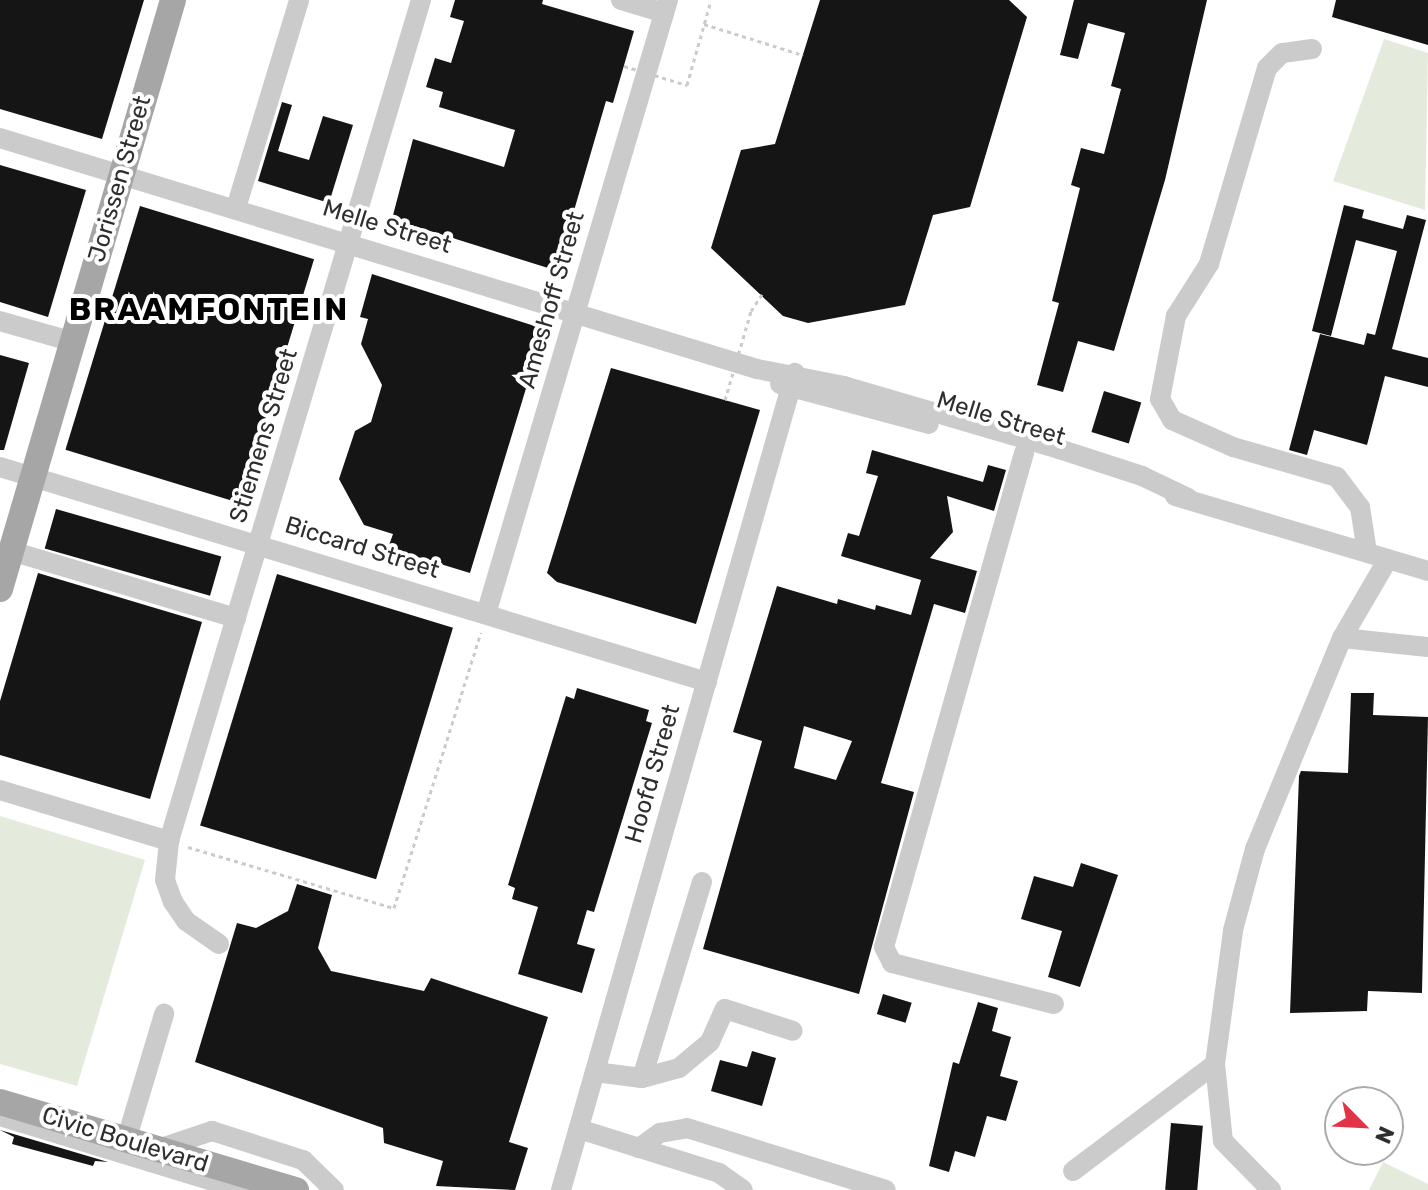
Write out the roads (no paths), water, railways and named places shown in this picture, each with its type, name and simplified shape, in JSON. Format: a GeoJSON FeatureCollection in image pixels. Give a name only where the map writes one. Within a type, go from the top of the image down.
{"type":"FeatureCollection","features":[{"type":"Feature","properties":{"kind":"main road","name":"Jorissen Street"},"geometry":{"type":"LineString","coordinates":[[0,589],[173,0]]}},
{"type":"Feature","properties":{"kind":"main road","name":"Civic Boulevard"},"geometry":{"type":"LineString","coordinates":[[0,1102],[155,1150],[229,1183],[296,1190]]}},
{"type":"Feature","properties":{"kind":"street"},"geometry":{"type":"LineString","coordinates":[[236,208],[299,0]]}},
{"type":"Feature","properties":{"kind":"street","name":"Stiemens Street"},"geometry":{"type":"LineString","coordinates":[[219,944],[186,921],[173,902],[165,880],[169,841],[421,0]]}},
{"type":"Feature","properties":{"kind":"street"},"geometry":{"type":"LineString","coordinates":[[621,0],[666,7]]}},
{"type":"Feature","properties":{"kind":"street","name":"Ameshoff Street"},"geometry":{"type":"LineString","coordinates":[[486,614],[666,7]]}},
{"type":"Feature","properties":{"kind":"street"},"geometry":{"type":"LineString","coordinates":[[1312,49],[1282,53],[1267,68],[1209,264],[1176,316],[1160,399],[1172,420],[1233,447],[1337,477],[1360,507],[1367,552]]}},
{"type":"Feature","properties":{"kind":"street","name":"Melle Street"},"geometry":{"type":"LineString","coordinates":[[0,138],[576,311],[1024,453],[1188,498],[1428,571]]}},
{"type":"Feature","properties":{"kind":"street"},"geometry":{"type":"LineString","coordinates":[[0,321],[73,342]]}},
{"type":"Feature","properties":{"kind":"street","name":"Melle Street"},"geometry":{"type":"LineString","coordinates":[[793,382],[1059,449],[1142,476],[1188,498]]}},
{"type":"Feature","properties":{"kind":"street","name":"Hoofd Street"},"geometry":{"type":"LineString","coordinates":[[561,1190],[793,382]]}},
{"type":"Feature","properties":{"kind":"street"},"geometry":{"type":"LineString","coordinates":[[1024,453],[884,947],[892,963],[1054,1004]]}},
{"type":"Feature","properties":{"kind":"street","name":"Biccard Street"},"geometry":{"type":"LineString","coordinates":[[0,467],[259,543],[707,682]]}},
{"type":"Feature","properties":{"kind":"street"},"geometry":{"type":"LineString","coordinates":[[11,551],[236,618]]}},
{"type":"Feature","properties":{"kind":"street"},"geometry":{"type":"LineString","coordinates":[[1271,1190],[1223,1141],[1215,1064],[1233,930],[1255,849],[1342,638],[1388,559]]}},
{"type":"Feature","properties":{"kind":"street"},"geometry":{"type":"LineString","coordinates":[[1342,638],[1428,647]]}},
{"type":"Feature","properties":{"kind":"street"},"geometry":{"type":"LineString","coordinates":[[0,790],[169,841]]}},
{"type":"Feature","properties":{"kind":"street"},"geometry":{"type":"LineString","coordinates":[[642,1078],[702,882]]}},
{"type":"Feature","properties":{"kind":"street"},"geometry":{"type":"LineString","coordinates":[[595,1072],[642,1078],[679,1068],[710,1042],[725,1009],[793,1031]]}},
{"type":"Feature","properties":{"kind":"street"},"geometry":{"type":"LineString","coordinates":[[126,1141],[164,1014]]}},
{"type":"Feature","properties":{"kind":"street"},"geometry":{"type":"LineString","coordinates":[[1073,1171],[1215,1064]]}},
{"type":"Feature","properties":{"kind":"street"},"geometry":{"type":"LineString","coordinates":[[0,1116],[229,1183]]}},
{"type":"Feature","properties":{"kind":"street"},"geometry":{"type":"LineString","coordinates":[[639,1148],[660,1133],[687,1128],[886,1190]]}},
{"type":"Feature","properties":{"kind":"street"},"geometry":{"type":"LineString","coordinates":[[579,1129],[719,1173],[743,1190]]}},
{"type":"Feature","properties":{"kind":"street"},"geometry":{"type":"LineString","coordinates":[[155,1150],[212,1131],[303,1160],[334,1190]]}},
{"type":"Feature","properties":{"kind":"district","name":"BRAAMFONTEIN"},"geometry":{"type":"Point","coordinates":[209,309]}}]}
